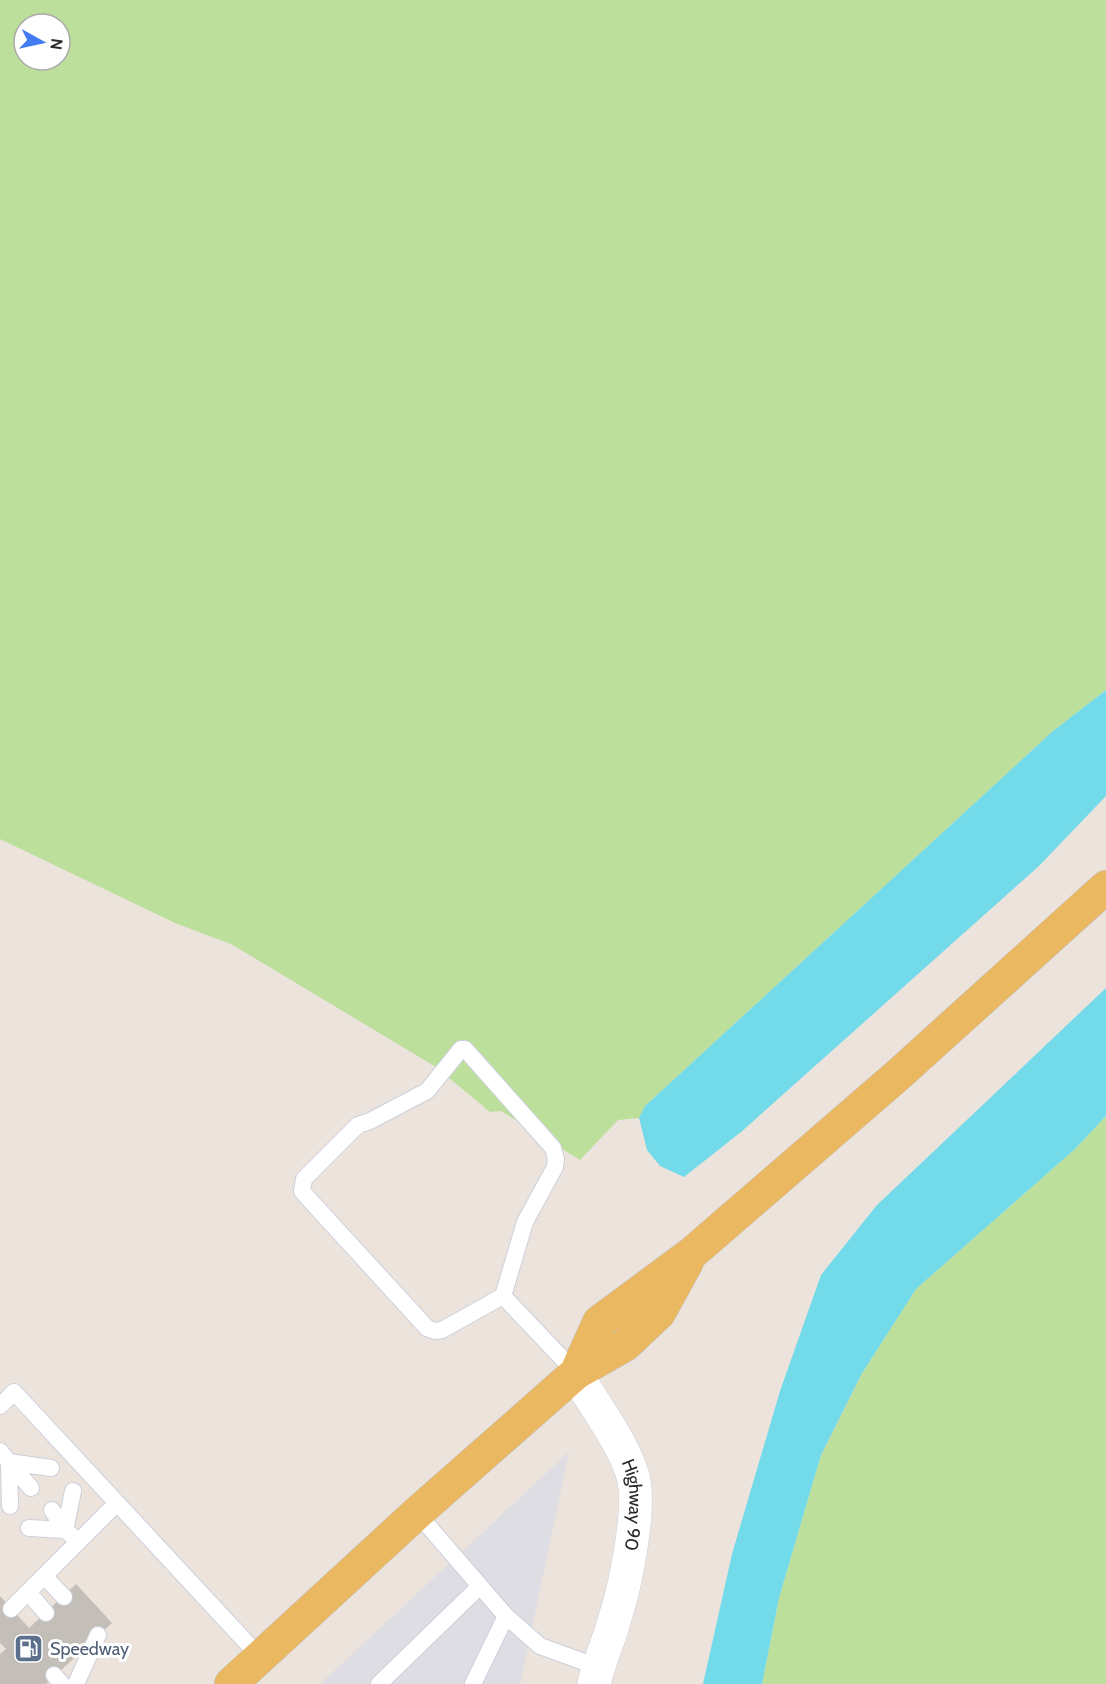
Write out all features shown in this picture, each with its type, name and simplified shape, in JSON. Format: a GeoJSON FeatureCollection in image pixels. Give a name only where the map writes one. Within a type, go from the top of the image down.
{"type":"FeatureCollection","features":[{"type":"Feature","properties":{"kind":"main road"},"geometry":{"type":"LineString","coordinates":[[246,1675],[417,1513],[576,1373],[625,1345],[659,1313],[691,1254],[898,1075],[1106,887]]}},
{"type":"Feature","properties":{"kind":"main road","name":"Highway 90"},"geometry":{"type":"LineString","coordinates":[[576,1373],[623,1450],[633,1476],[635,1514],[629,1558],[616,1617],[596,1676]]}},
{"type":"Feature","properties":{"kind":"lane"},"geometry":{"type":"LineString","coordinates":[[461,1049],[465,1050],[556,1153],[555,1167],[525,1222],[502,1296],[442,1330],[435,1331],[427,1328],[302,1191],[304,1179],[358,1125],[427,1091],[461,1049]]}},
{"type":"Feature","properties":{"kind":"lane"},"geometry":{"type":"LineString","coordinates":[[502,1296],[576,1373]]}},
{"type":"Feature","properties":{"kind":"lane"},"geometry":{"type":"LineString","coordinates":[[0,1406],[14,1392],[117,1503],[246,1675]]}},
{"type":"Feature","properties":{"kind":"lane"},"geometry":{"type":"LineString","coordinates":[[4,1456],[51,1468]]}},
{"type":"Feature","properties":{"kind":"lane"},"geometry":{"type":"LineString","coordinates":[[4,1456],[31,1488]]}},
{"type":"Feature","properties":{"kind":"lane"},"geometry":{"type":"LineString","coordinates":[[4,1456],[10,1506]]}},
{"type":"Feature","properties":{"kind":"lane"},"geometry":{"type":"LineString","coordinates":[[65,1530],[73,1491]]}},
{"type":"Feature","properties":{"kind":"lane"},"geometry":{"type":"LineString","coordinates":[[11,1609],[117,1503]]}},
{"type":"Feature","properties":{"kind":"lane"},"geometry":{"type":"LineString","coordinates":[[51,1510],[65,1530],[78,1541]]}},
{"type":"Feature","properties":{"kind":"lane"},"geometry":{"type":"LineString","coordinates":[[417,1513],[506,1616],[540,1646],[596,1676]]}},
{"type":"Feature","properties":{"kind":"lane"},"geometry":{"type":"LineString","coordinates":[[29,1528],[65,1530]]}},
{"type":"Feature","properties":{"kind":"lane"},"geometry":{"type":"LineString","coordinates":[[44,1576],[64,1597]]}},
{"type":"Feature","properties":{"kind":"lane"},"geometry":{"type":"LineString","coordinates":[[379,1684],[480,1586]]}},
{"type":"Feature","properties":{"kind":"lane"},"geometry":{"type":"LineString","coordinates":[[28,1592],[46,1613]]}},
{"type":"Feature","properties":{"kind":"lane"},"geometry":{"type":"LineString","coordinates":[[473,1684],[506,1616]]}},
{"type":"Feature","properties":{"kind":"lane"},"geometry":{"type":"LineString","coordinates":[[76,1684],[84,1656],[98,1635]]}},
{"type":"Feature","properties":{"kind":"shaded area"},"geometry":{"type":"Polygon","coordinates":[[[569,1452],[520,1684],[320,1684],[569,1452]]]}},
{"type":"Feature","properties":{"kind":"green space"},"geometry":{"type":"Polygon","coordinates":[[[0,0],[1106,0],[1106,690],[1053,731],[645,1106],[639,1118],[618,1120],[580,1160],[501,1111],[490,1112],[436,1067],[231,944],[175,923],[0,839],[0,0]]]}},
{"type":"Feature","properties":{"kind":"green space"},"geometry":{"type":"Polygon","coordinates":[[[1106,1116],[1106,1684],[762,1684],[779,1598],[821,1455],[861,1375],[916,1289],[1075,1149],[1106,1116]]]}},
{"type":"Feature","properties":{"kind":"water"},"geometry":{"type":"Polygon","coordinates":[[[1106,690],[1106,796],[1039,866],[741,1132],[684,1177],[660,1166],[647,1150],[639,1118],[645,1106],[1053,731],[1106,690]]]}},
{"type":"Feature","properties":{"kind":"water"},"geometry":{"type":"Polygon","coordinates":[[[1106,988],[1106,1116],[1075,1149],[916,1289],[861,1375],[821,1455],[779,1598],[762,1684],[703,1684],[732,1554],[780,1391],[821,1275],[877,1205],[1106,988]]]}},
{"type":"Feature","properties":{"kind":"building"},"geometry":{"type":"Polygon","coordinates":[[[76,1585],[111,1623],[45,1684],[0,1684],[0,1655],[7,1649],[0,1642],[0,1597],[29,1629],[76,1585]]]}},
{"type":"Feature","properties":{"kind":"place","name":"Speedway"},"geometry":{"type":"Point","coordinates":[29,1649]}}]}
